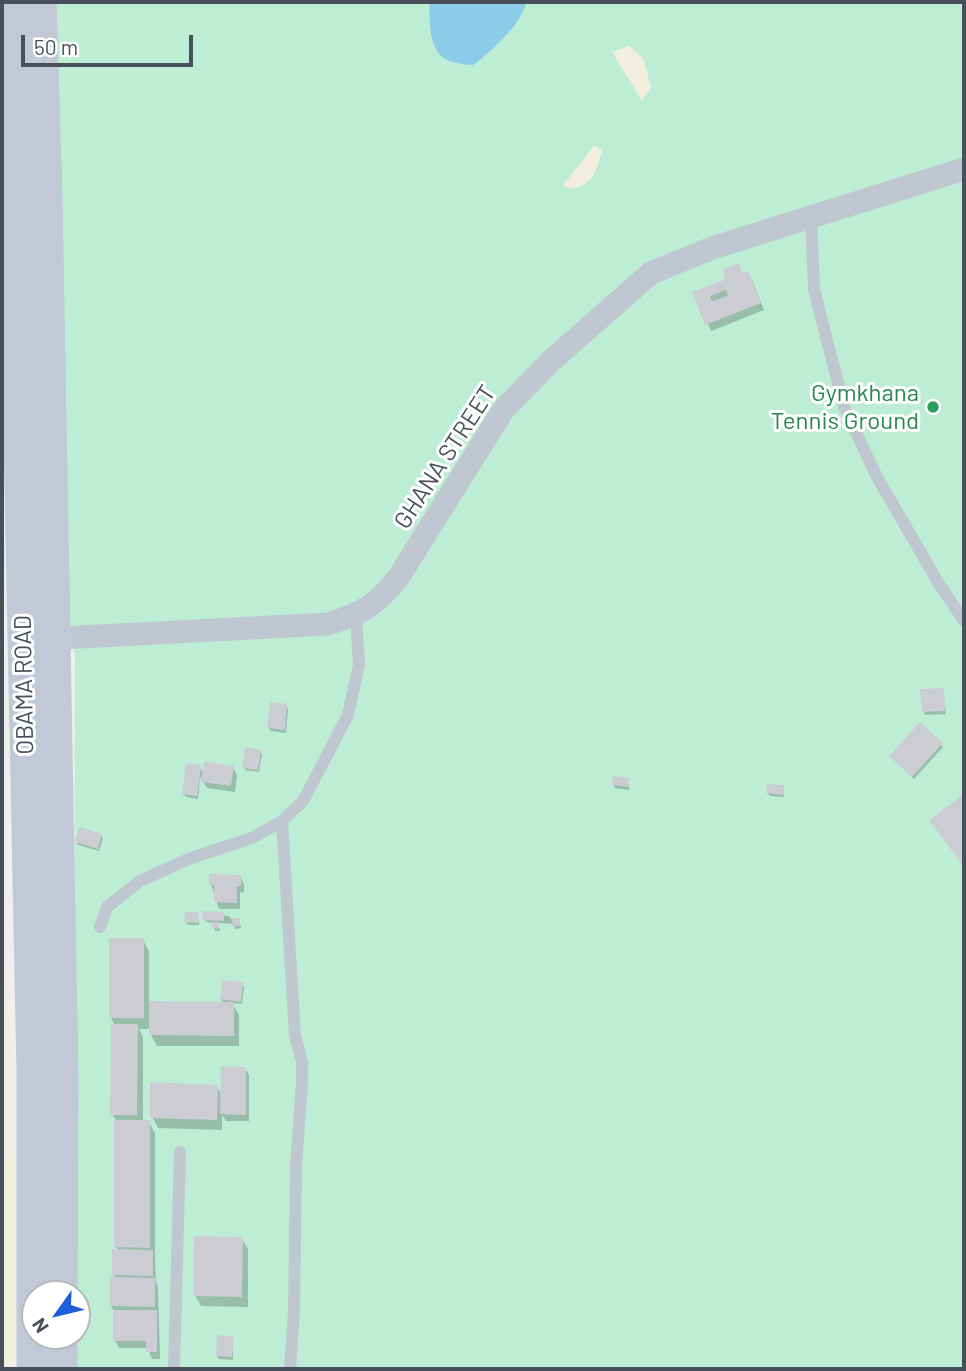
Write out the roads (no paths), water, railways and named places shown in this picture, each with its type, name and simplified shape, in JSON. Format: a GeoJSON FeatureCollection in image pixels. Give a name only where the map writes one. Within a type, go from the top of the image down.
{"type":"FeatureCollection","features":[{"type":"Feature","properties":{"kind":"street","name":"OBAMA ROAD"},"geometry":{"type":"LineString","coordinates":[[11,2],[38,639],[62,1078],[61,1280]]}},
{"type":"Feature","properties":{"kind":"street","name":"OBAMA ROAD"},"geometry":{"type":"LineString","coordinates":[[33,1369],[33,1073],[46,212],[40,2]]}},
{"type":"Feature","properties":{"kind":"street","name":"GHANA STREET"},"geometry":{"type":"LineString","coordinates":[[38,639],[328,624],[356,615],[380,600],[398,578],[504,409],[552,360],[651,273],[712,248],[964,169]]}},
{"type":"Feature","properties":{"kind":"street"},"geometry":{"type":"LineString","coordinates":[[61,1350],[61,1369]]}},
{"type":"Feature","properties":{"kind":"lane"},"geometry":{"type":"LineString","coordinates":[[811,217],[814,289],[844,407],[877,477],[939,584],[964,621]]}},
{"type":"Feature","properties":{"kind":"lane"},"geometry":{"type":"LineString","coordinates":[[100,927],[107,907],[140,881],[191,858],[252,838],[282,821],[303,801],[348,715],[359,665],[356,615]]}},
{"type":"Feature","properties":{"kind":"lane"},"geometry":{"type":"LineString","coordinates":[[282,821],[295,1035],[302,1062],[290,1369]]}},
{"type":"Feature","properties":{"kind":"lane"},"geometry":{"type":"LineString","coordinates":[[174,1369],[180,1152]]}},
{"type":"Feature","properties":{"kind":"water"},"geometry":{"type":"Polygon","coordinates":[[[429,2],[526,2],[512,28],[473,65],[447,60],[435,47],[430,27],[429,2]]]}},
{"type":"Feature","properties":{"kind":"place","name":"Gymkhana Tennis Ground"},"geometry":{"type":"Point","coordinates":[933,407]}}]}
